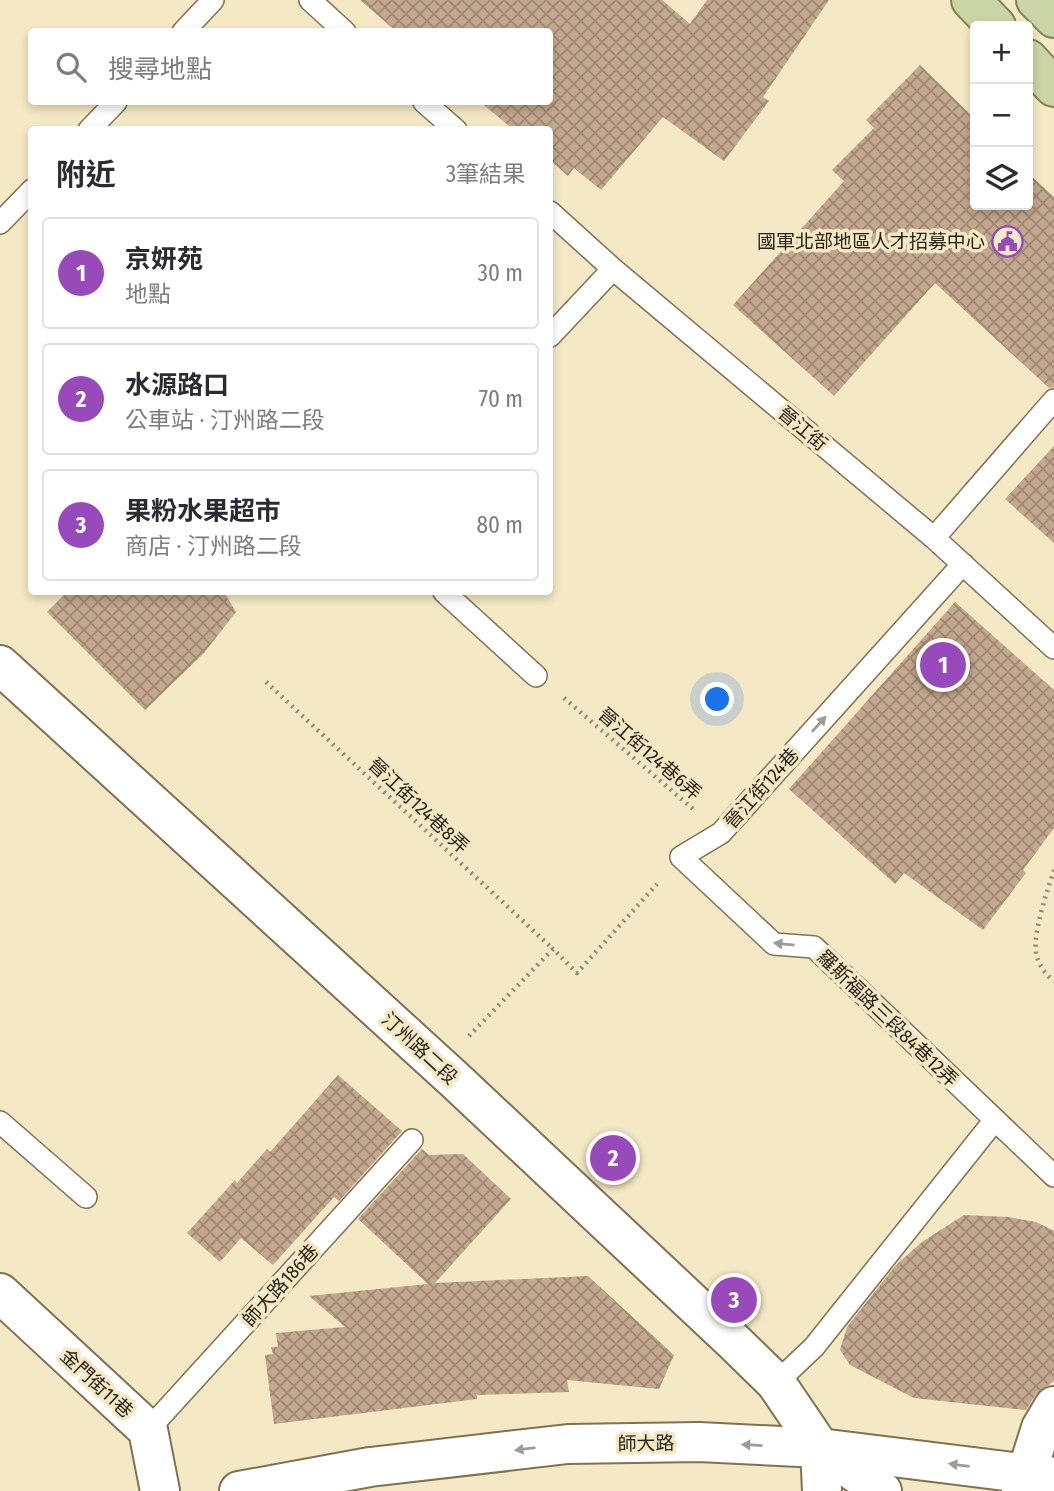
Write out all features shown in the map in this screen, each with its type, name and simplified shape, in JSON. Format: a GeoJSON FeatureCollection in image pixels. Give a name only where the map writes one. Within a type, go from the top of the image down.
{"type":"FeatureCollection","features":[{"type":"Feature","properties":{"kind":"main road"},"geometry":{"type":"LineString","coordinates":[[971,0],[991,21]]}},
{"type":"Feature","properties":{"kind":"main road"},"geometry":{"type":"LineString","coordinates":[[1036,0],[1054,18]]}},
{"type":"Feature","properties":{"kind":"main road"},"geometry":{"type":"LineString","coordinates":[[1033,64],[1054,87]]}},
{"type":"Feature","properties":{"kind":"street","name":"汀州路二段"},"geometry":{"type":"LineString","coordinates":[[0,665],[456,1081],[776,1383],[820,1448]]}},
{"type":"Feature","properties":{"kind":"street","name":"金門街11巷"},"geometry":{"type":"LineString","coordinates":[[0,1293],[148,1430],[160,1491]]}},
{"type":"Feature","properties":{"kind":"street"},"geometry":{"type":"LineString","coordinates":[[1034,1480],[1041,1429],[1054,1406]]}},
{"type":"Feature","properties":{"kind":"street","name":"師大路"},"geometry":{"type":"LineString","coordinates":[[239,1491],[370,1467],[568,1444],[699,1442],[820,1448],[1034,1480]]}},
{"type":"Feature","properties":{"kind":"street"},"geometry":{"type":"LineString","coordinates":[[820,1448],[822,1491]]}},
{"type":"Feature","properties":{"kind":"street"},"geometry":{"type":"LineString","coordinates":[[820,1448],[882,1491]]}},
{"type":"Feature","properties":{"kind":"lane"},"geometry":{"type":"LineString","coordinates":[[187,28],[213,0]]}},
{"type":"Feature","properties":{"kind":"lane"},"geometry":{"type":"LineString","coordinates":[[310,0],[341,28]]}},
{"type":"Feature","properties":{"kind":"lane"},"geometry":{"type":"LineString","coordinates":[[93,126],[113,105]]}},
{"type":"Feature","properties":{"kind":"lane"},"geometry":{"type":"LineString","coordinates":[[427,105],[451,126]]}},
{"type":"Feature","properties":{"kind":"lane"},"geometry":{"type":"LineString","coordinates":[[0,223],[28,194]]}},
{"type":"Feature","properties":{"kind":"lane","name":"晉江街"},"geometry":{"type":"LineString","coordinates":[[553,215],[613,269],[934,538],[1054,648]]}},
{"type":"Feature","properties":{"kind":"lane"},"geometry":{"type":"LineString","coordinates":[[553,333],[613,269]]}},
{"type":"Feature","properties":{"kind":"lane"},"geometry":{"type":"LineString","coordinates":[[934,538],[1054,400]]}},
{"type":"Feature","properties":{"kind":"lane","name":"晉江街124巷"},"geometry":{"type":"LineString","coordinates":[[681,857],[721,833],[963,564]]}},
{"type":"Feature","properties":{"kind":"lane"},"geometry":{"type":"LineString","coordinates":[[447,595],[536,676]]}},
{"type":"Feature","properties":{"kind":"lane","name":"羅斯福路三段84巷12弄"},"geometry":{"type":"LineString","coordinates":[[681,857],[774,944],[814,947],[1054,1176]]}},
{"type":"Feature","properties":{"kind":"lane"},"geometry":{"type":"LineString","coordinates":[[776,1383],[814,1347],[994,1121]]}},
{"type":"Feature","properties":{"kind":"lane"},"geometry":{"type":"LineString","coordinates":[[0,1122],[86,1197]]}},
{"type":"Feature","properties":{"kind":"lane","name":"師大路186巷"},"geometry":{"type":"LineString","coordinates":[[148,1430],[412,1140]]}},
{"type":"Feature","properties":{"kind":"path","name":"晉江街124巷8弄"},"geometry":{"type":"LineString","coordinates":[[266,682],[553,949]]}},
{"type":"Feature","properties":{"kind":"path","name":"晉江街124巷6弄"},"geometry":{"type":"LineString","coordinates":[[561,695],[721,833]]}},
{"type":"Feature","properties":{"kind":"path"},"geometry":{"type":"LineString","coordinates":[[462,1043],[553,949],[577,973],[681,857]]}},
{"type":"Feature","properties":{"kind":"path"},"geometry":{"type":"LineString","coordinates":[[1054,870],[1038,929],[1036,954],[1045,974],[1054,981]]}},
{"type":"Feature","properties":{"kind":"building"},"geometry":{"type":"Polygon","coordinates":[[[360,0],[662,0],[690,24],[707,0],[829,0],[763,97],[769,101],[724,161],[663,117],[601,190],[574,168],[568,176],[553,163],[553,126],[509,126],[484,105],[553,105],[553,28],[392,28],[360,0]]]}},
{"type":"Feature","properties":{"kind":"building"},"geometry":{"type":"Polygon","coordinates":[[[920,65],[970,114],[970,210],[1033,210],[1033,178],[1054,197],[1054,387],[1049,388],[935,283],[834,396],[733,305],[844,181],[832,170],[874,128],[866,120],[920,65]]]}},
{"type":"Feature","properties":{"kind":"building"},"geometry":{"type":"Polygon","coordinates":[[[1054,446],[1054,543],[1005,499],[1054,446]]]}},
{"type":"Feature","properties":{"kind":"building"},"geometry":{"type":"Polygon","coordinates":[[[64,595],[226,595],[236,612],[204,653],[145,710],[47,612],[64,595]]]}},
{"type":"Feature","properties":{"kind":"building"},"geometry":{"type":"Polygon","coordinates":[[[955,602],[1054,690],[1054,828],[1023,870],[1026,873],[983,930],[904,873],[895,884],[789,789],[955,602]]]}},
{"type":"Feature","properties":{"kind":"building"},"geometry":{"type":"Polygon","coordinates":[[[338,1075],[402,1131],[339,1201],[334,1197],[273,1265],[241,1238],[220,1262],[187,1233],[235,1180],[237,1183],[267,1149],[270,1152],[338,1075]]]}},
{"type":"Feature","properties":{"kind":"building"},"geometry":{"type":"Polygon","coordinates":[[[422,1149],[429,1155],[463,1154],[511,1199],[435,1283],[588,1276],[674,1355],[659,1389],[567,1380],[569,1392],[477,1395],[477,1399],[274,1424],[265,1355],[273,1354],[271,1347],[278,1347],[276,1333],[345,1327],[309,1296],[428,1284],[358,1219],[422,1149]]]}},
{"type":"Feature","properties":{"kind":"building"},"geometry":{"type":"Polygon","coordinates":[[[964,1215],[1008,1217],[1036,1222],[1054,1231],[1054,1381],[1036,1394],[1026,1410],[914,1398],[850,1365],[840,1350],[847,1327],[896,1265],[922,1242],[964,1215]]]}},
{"type":"Feature","properties":{"kind":"place","name":"國軍北部地區人才招募中心"},"geometry":{"type":"Point","coordinates":[1008,241]}},
{"type":"Feature","properties":{"kind":"place","name":"京妍苑"},"geometry":{"type":"Point","coordinates":[943,665]}},
{"type":"Feature","properties":{"kind":"place","name":"水源路口"},"geometry":{"type":"Point","coordinates":[613,1158]}},
{"type":"Feature","properties":{"kind":"place","name":"果粉水果超市"},"geometry":{"type":"Point","coordinates":[734,1300]}}]}
